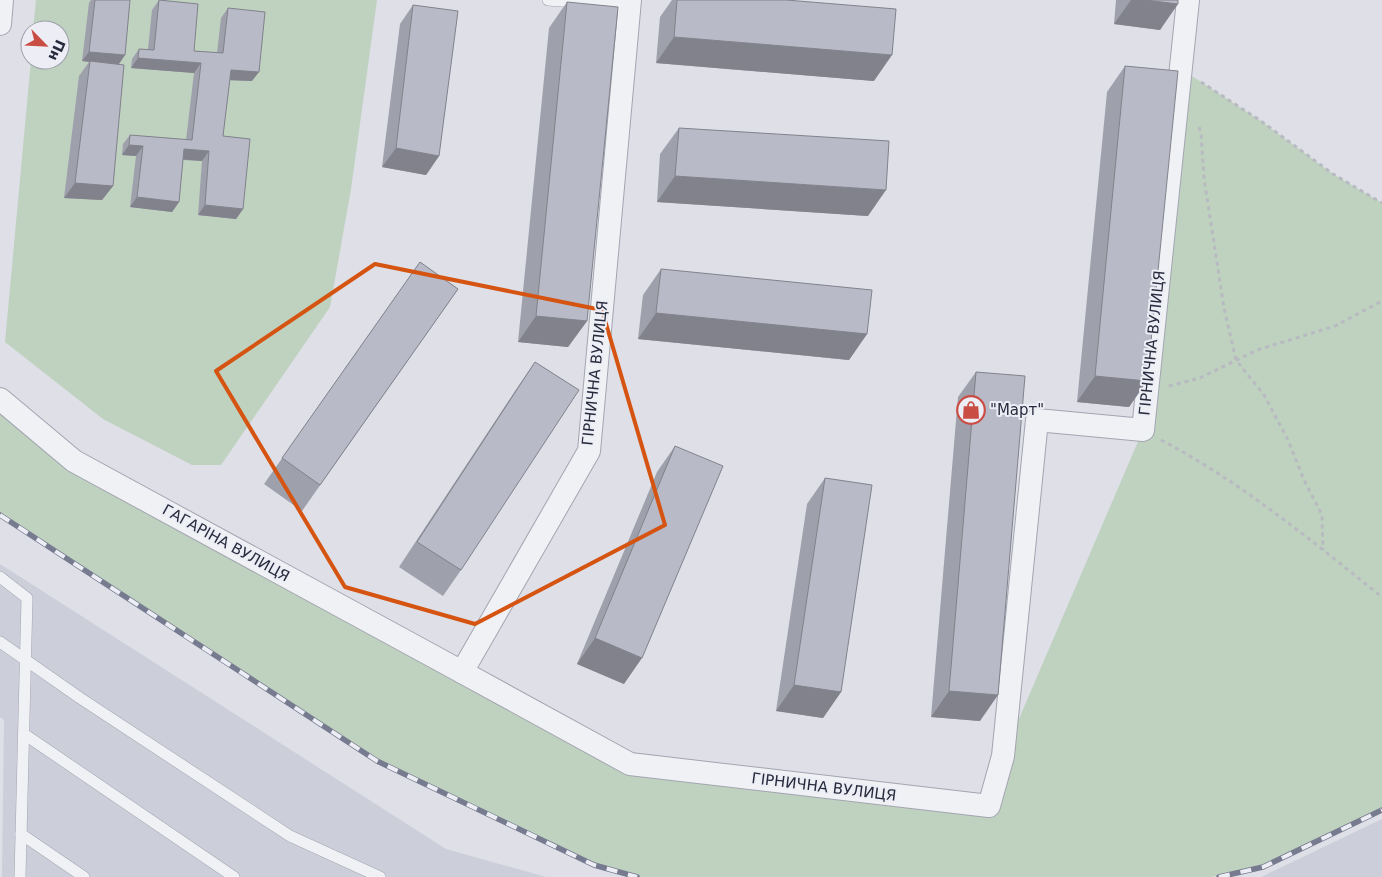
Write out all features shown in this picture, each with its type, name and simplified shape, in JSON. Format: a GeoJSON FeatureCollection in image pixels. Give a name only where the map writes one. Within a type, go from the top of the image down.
{"type":"FeatureCollection","features":[{"type":"Feature","properties":{"kind":"street"},"geometry":{"type":"LineString","coordinates":[[0,24],[2,0]]}},
{"type":"Feature","properties":{"kind":"street","name":"ГІРНИЧНА ВУЛИЦЯ"},"geometry":{"type":"LineString","coordinates":[[630,3],[589,451],[462,672],[630,764],[989,806],[1003,756],[1037,420],[1143,430],[1188,0]]}},
{"type":"Feature","properties":{"kind":"street","name":"ГАГАРІНА ВУЛИЦЯ"},"geometry":{"type":"LineString","coordinates":[[0,399],[74,460],[462,672]]}},
{"type":"Feature","properties":{"kind":"lane"},"geometry":{"type":"LineString","coordinates":[[548,0],[630,3]]}},
{"type":"Feature","properties":{"kind":"lane"},"geometry":{"type":"LineString","coordinates":[[0,578],[28,598],[20,877]]}},
{"type":"Feature","properties":{"kind":"lane"},"geometry":{"type":"LineString","coordinates":[[0,642],[80,698],[290,836],[380,877]]}},
{"type":"Feature","properties":{"kind":"lane"},"geometry":{"type":"LineString","coordinates":[[24,734],[234,877]]}},
{"type":"Feature","properties":{"kind":"lane"},"geometry":{"type":"LineString","coordinates":[[21,834],[84,877]]}},
{"type":"Feature","properties":{"kind":"path"},"geometry":{"type":"LineString","coordinates":[[1181,69],[1261,121],[1333,174],[1382,203]]}},
{"type":"Feature","properties":{"kind":"path"},"geometry":{"type":"LineString","coordinates":[[1198,124],[1201,134],[1204,178],[1224,308],[1236,360],[1264,395],[1288,440],[1304,480],[1322,515],[1322,550]]}},
{"type":"Feature","properties":{"kind":"path"},"geometry":{"type":"LineString","coordinates":[[1147,392],[1200,378],[1257,350],[1335,326],[1382,301]]}},
{"type":"Feature","properties":{"kind":"path"},"geometry":{"type":"LineString","coordinates":[[1143,430],[1192,456],[1247,493],[1382,597]]}},
{"type":"Feature","properties":{"kind":"highlighted area"},"geometry":{"type":"Polygon","coordinates":[[[375,264],[602,310],[665,525],[475,624],[345,587],[216,371],[375,264]]]}},
{"type":"Feature","properties":{"kind":"shaded area"},"geometry":{"type":"Polygon","coordinates":[[[0,564],[446,849],[546,877],[2,877],[4,720],[0,717],[0,564]]]}},
{"type":"Feature","properties":{"kind":"shaded area"},"geometry":{"type":"Polygon","coordinates":[[[1382,819],[1382,877],[1261,877],[1382,819]]]}},
{"type":"Feature","properties":{"kind":"green space"},"geometry":{"type":"Polygon","coordinates":[[[36,0],[377,0],[351,189],[330,307],[221,465],[192,465],[103,419],[5,342],[30,70],[70,70],[70,20],[34,20],[36,0]]]}},
{"type":"Feature","properties":{"kind":"green space"},"geometry":{"type":"Polygon","coordinates":[[[1181,69],[1261,121],[1333,174],[1382,203],[1382,810],[1263,867],[1211,877],[637,877],[594,865],[377,761],[0,515],[0,406],[75,461],[630,764],[989,806],[1003,756],[1143,430],[1181,69]]]}},
{"type":"Feature","properties":{"kind":"building"},"geometry":{"type":"Polygon","coordinates":[[[95,0],[130,0],[125,55],[89,52],[95,0]]]}},
{"type":"Feature","properties":{"kind":"building"},"geometry":{"type":"Polygon","coordinates":[[[159,0],[198,4],[194,51],[223,53],[228,8],[265,12],[259,72],[231,70],[223,136],[250,139],[243,209],[205,205],[209,151],[184,149],[179,202],[137,197],[143,146],[129,145],[130,135],[192,140],[201,63],[138,58],[139,49],[154,50],[159,0]]]}},
{"type":"Feature","properties":{"kind":"building"},"geometry":{"type":"Polygon","coordinates":[[[677,0],[786,0],[896,9],[892,55],[674,37],[677,0]]]}},
{"type":"Feature","properties":{"kind":"building"},"geometry":{"type":"Polygon","coordinates":[[[1145,0],[1178,0],[1178,4],[1145,0]]]}},
{"type":"Feature","properties":{"kind":"building"},"geometry":{"type":"Polygon","coordinates":[[[567,2],[618,7],[587,321],[536,316],[567,2]]]}},
{"type":"Feature","properties":{"kind":"building"},"geometry":{"type":"Polygon","coordinates":[[[413,5],[458,11],[439,156],[396,148],[413,5]]]}},
{"type":"Feature","properties":{"kind":"building"},"geometry":{"type":"Polygon","coordinates":[[[90,61],[124,65],[113,186],[75,183],[90,61]]]}},
{"type":"Feature","properties":{"kind":"building"},"geometry":{"type":"Polygon","coordinates":[[[1125,66],[1178,71],[1147,381],[1095,376],[1125,66]]]}},
{"type":"Feature","properties":{"kind":"building"},"geometry":{"type":"Polygon","coordinates":[[[679,128],[889,141],[886,190],[675,176],[679,128]]]}},
{"type":"Feature","properties":{"kind":"building"},"geometry":{"type":"Polygon","coordinates":[[[420,262],[458,289],[320,485],[282,458],[420,262]]]}},
{"type":"Feature","properties":{"kind":"building"},"geometry":{"type":"Polygon","coordinates":[[[661,269],[872,290],[867,334],[656,313],[661,269]]]}},
{"type":"Feature","properties":{"kind":"building"},"geometry":{"type":"Polygon","coordinates":[[[535,362],[579,390],[461,570],[417,542],[535,362]]]}},
{"type":"Feature","properties":{"kind":"building"},"geometry":{"type":"Polygon","coordinates":[[[976,372],[1025,376],[998,695],[949,691],[976,372]]]}},
{"type":"Feature","properties":{"kind":"building"},"geometry":{"type":"Polygon","coordinates":[[[675,446],[723,466],[642,658],[595,638],[675,446]]]}},
{"type":"Feature","properties":{"kind":"building"},"geometry":{"type":"Polygon","coordinates":[[[825,478],[872,485],[841,692],[794,685],[825,478]]]}},
{"type":"Feature","properties":{"kind":"railway"},"geometry":{"type":"LineString","coordinates":[[0,515],[377,761],[594,865],[637,877]]}},
{"type":"Feature","properties":{"kind":"railway"},"geometry":{"type":"LineString","coordinates":[[1219,877],[1263,867],[1382,810]]}},
{"type":"Feature","properties":{"kind":"place","name":"\"Март\""},"geometry":{"type":"Point","coordinates":[971,410]}}]}
